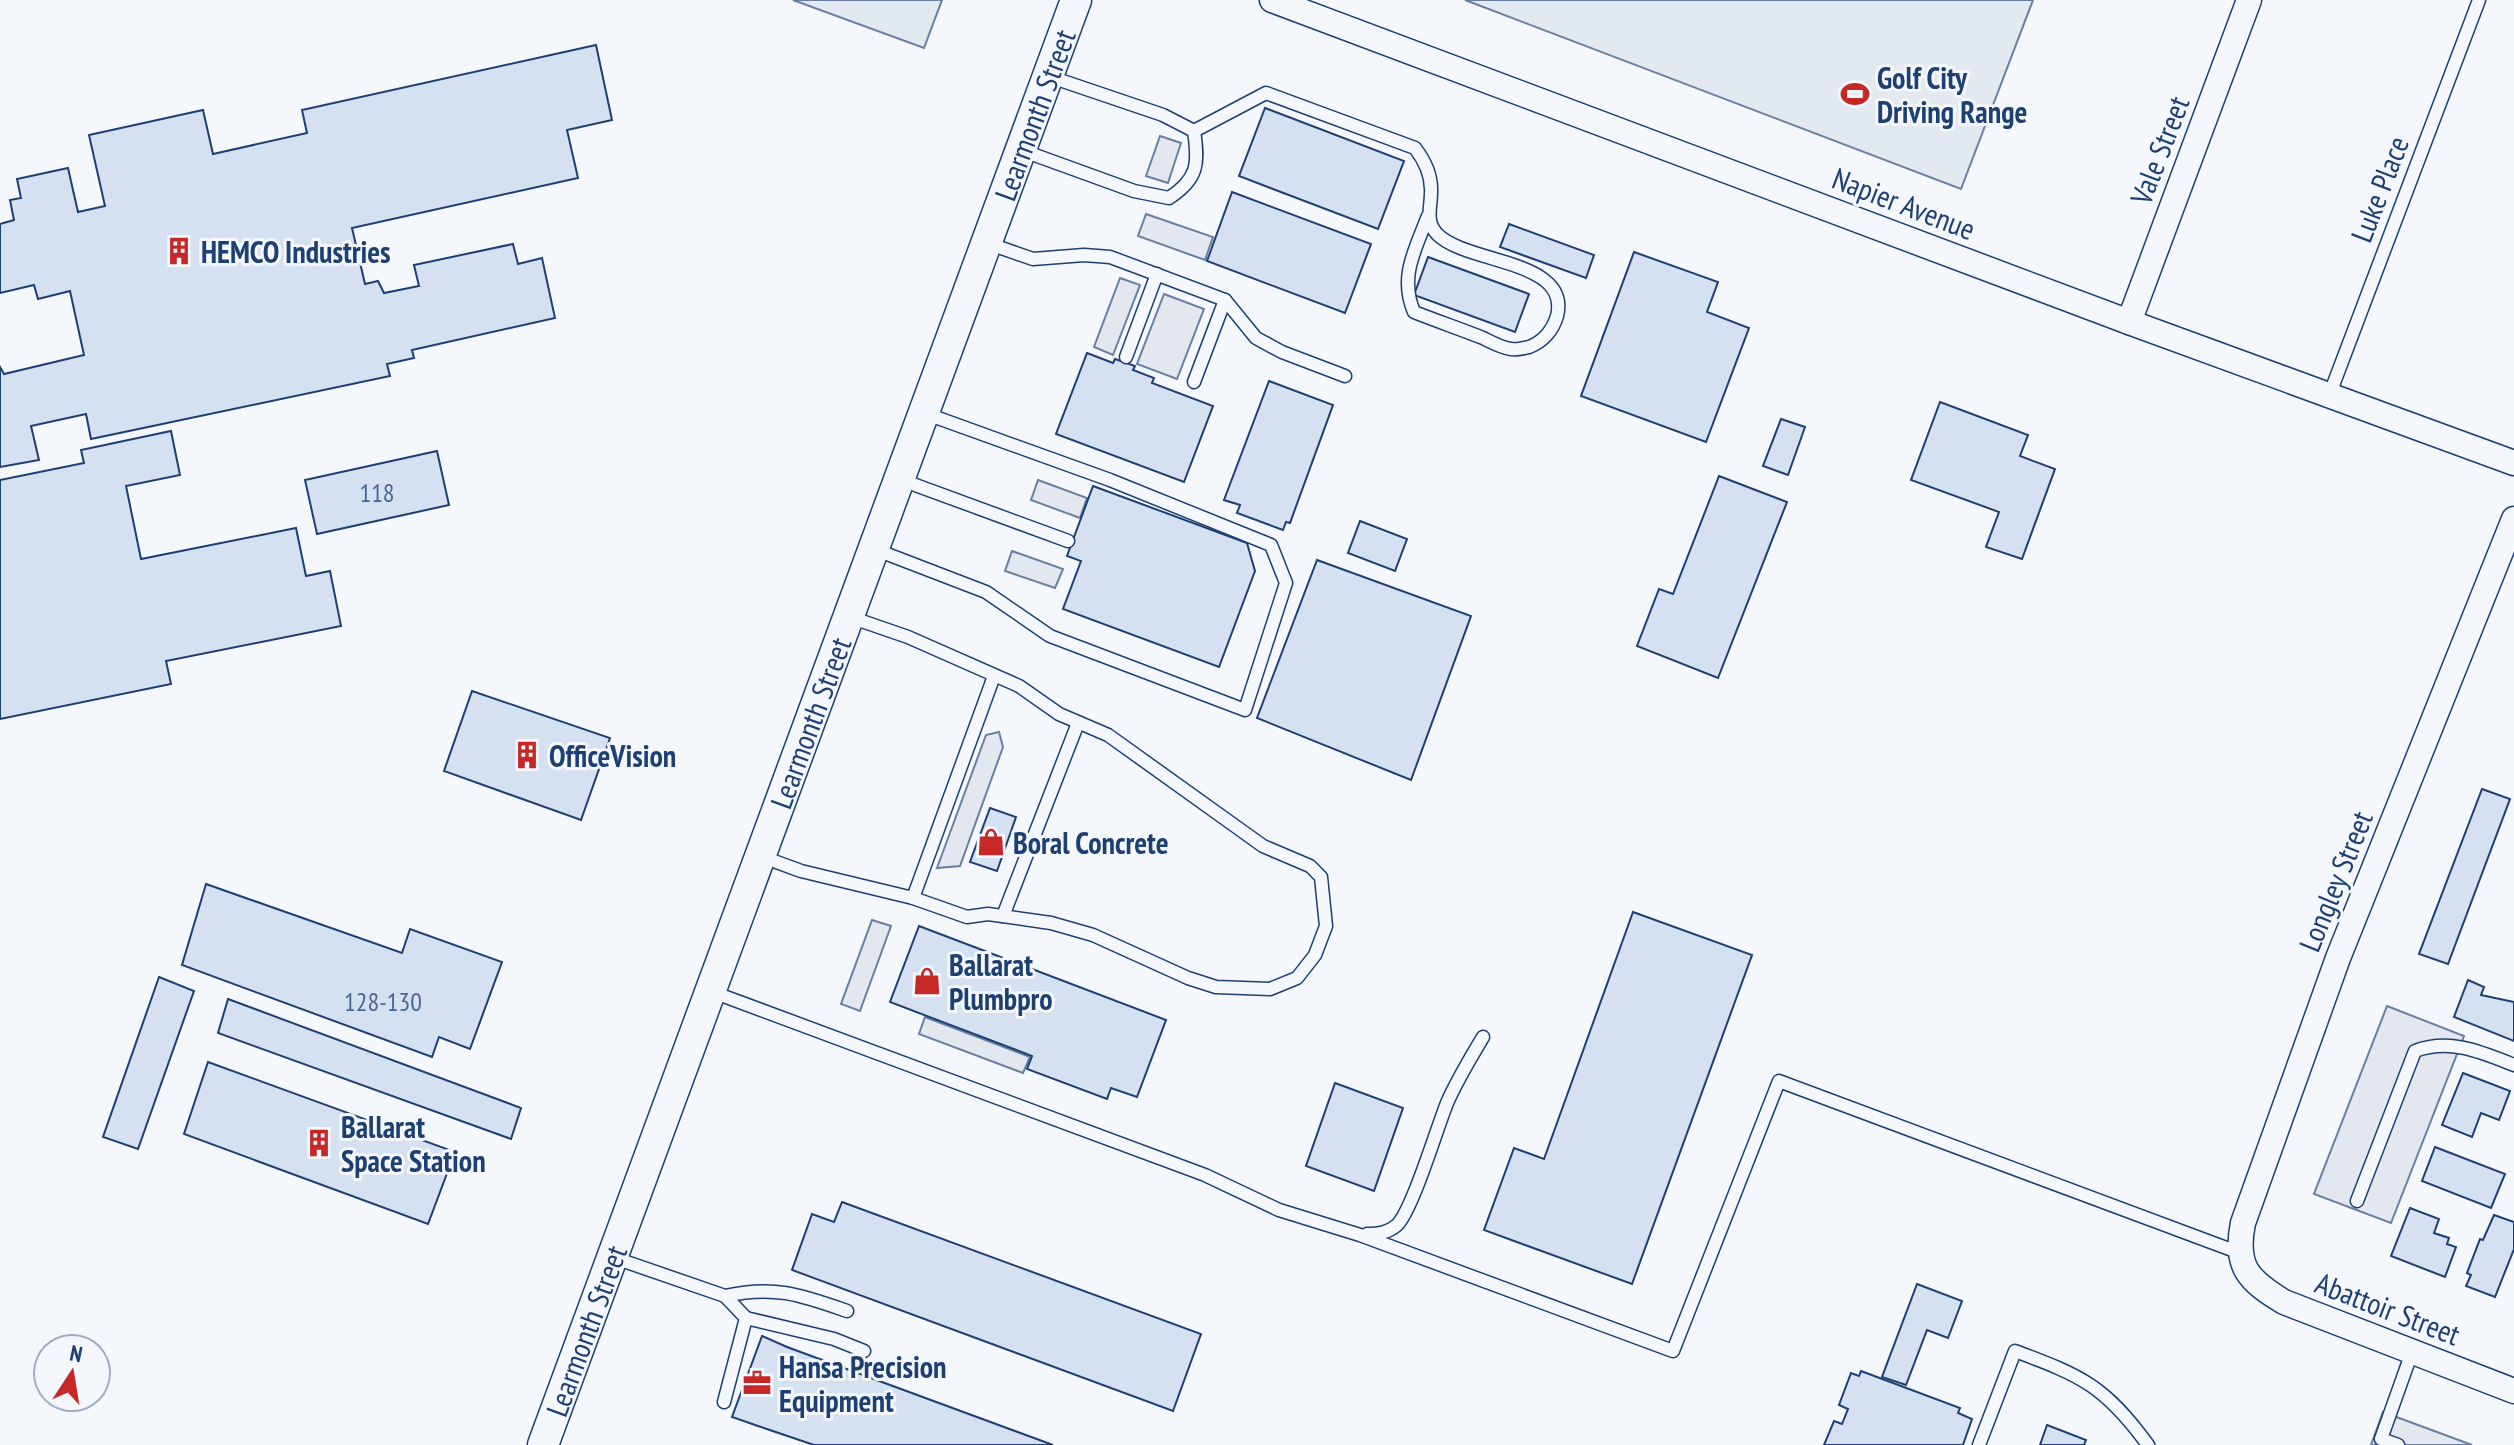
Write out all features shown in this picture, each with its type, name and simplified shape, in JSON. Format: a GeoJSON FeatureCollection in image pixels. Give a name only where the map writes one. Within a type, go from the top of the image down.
{"type":"FeatureCollection","features":[{"type":"Feature","properties":{"kind":"street","name":"Learmonth Street"},"geometry":{"type":"LineString","coordinates":[[543,1445],[1076,0]]}},
{"type":"Feature","properties":{"kind":"street","name":"Napier Avenue"},"geometry":{"type":"LineString","coordinates":[[1272,0],[2514,463]]}},
{"type":"Feature","properties":{"kind":"street","name":"Vale Street"},"geometry":{"type":"LineString","coordinates":[[2129,322],[2249,0]]}},
{"type":"Feature","properties":{"kind":"street","name":"Longley Street"},"geometry":{"type":"LineString","coordinates":[[2243,1263],[2243,1223],[2338,958],[2514,519]]}},
{"type":"Feature","properties":{"kind":"street","name":"Abattoir Street"},"geometry":{"type":"LineString","coordinates":[[2243,1263],[2260,1287],[2292,1306],[2514,1391]]}},
{"type":"Feature","properties":{"kind":"lane","name":"Luke Place"},"geometry":{"type":"LineString","coordinates":[[2329,396],[2479,0]]}},
{"type":"Feature","properties":{"kind":"lane"},"geometry":{"type":"LineString","coordinates":[[1048,76],[1163,115],[1194,131]]}},
{"type":"Feature","properties":{"kind":"lane"},"geometry":{"type":"LineString","coordinates":[[1194,131],[1266,93],[1415,148],[1425,162],[1432,191],[1428,216],[1407,273],[1407,295],[1414,312],[1512,349],[1530,347],[1544,338],[1554,327],[1558,312],[1552,284],[1540,276],[1462,248],[1437,234],[1428,216]]}},
{"type":"Feature","properties":{"kind":"lane"},"geometry":{"type":"LineString","coordinates":[[1021,150],[1134,191],[1169,198],[1189,186],[1198,156],[1194,131]]}},
{"type":"Feature","properties":{"kind":"lane"},"geometry":{"type":"LineString","coordinates":[[987,243],[1033,259],[1084,255],[1110,257],[1157,274],[1225,300],[1256,338],[1282,352],[1345,376]]}},
{"type":"Feature","properties":{"kind":"lane"},"geometry":{"type":"LineString","coordinates":[[1126,357],[1157,274]]}},
{"type":"Feature","properties":{"kind":"lane"},"geometry":{"type":"LineString","coordinates":[[1194,382],[1225,300]]}},
{"type":"Feature","properties":{"kind":"lane"},"geometry":{"type":"LineString","coordinates":[[874,549],[986,592],[1050,636],[1245,710],[1286,583],[1271,545],[1110,480],[924,413]]}},
{"type":"Feature","properties":{"kind":"lane"},"geometry":{"type":"LineString","coordinates":[[899,479],[1068,541]]}},
{"type":"Feature","properties":{"kind":"lane"},"geometry":{"type":"LineString","coordinates":[[760,856],[801,871],[913,898],[967,917],[988,914],[1003,916],[1051,923],[1093,935],[1188,978],[1216,987],[1270,989],[1297,978],[1315,955],[1326,926],[1321,877],[1310,866],[1263,846],[1108,735],[1059,714],[1019,686],[946,652],[849,617]]}},
{"type":"Feature","properties":{"kind":"lane"},"geometry":{"type":"LineString","coordinates":[[913,898],[994,676]]}},
{"type":"Feature","properties":{"kind":"lane"},"geometry":{"type":"LineString","coordinates":[[1003,916],[1078,723]]}},
{"type":"Feature","properties":{"kind":"lane"},"geometry":{"type":"LineString","coordinates":[[710,991],[1205,1175],[1279,1210],[1360,1235],[1673,1351],[1779,1081],[2243,1263]]}},
{"type":"Feature","properties":{"kind":"lane"},"geometry":{"type":"LineString","coordinates":[[1360,1235],[1381,1234],[1398,1224],[1452,1092],[1483,1037]]}},
{"type":"Feature","properties":{"kind":"lane"},"geometry":{"type":"LineString","coordinates":[[2357,1201],[2415,1051],[2425,1047],[2469,1047],[2514,1065]]}},
{"type":"Feature","properties":{"kind":"lane"},"geometry":{"type":"LineString","coordinates":[[612,1257],[725,1296],[746,1318],[834,1339],[864,1351]]}},
{"type":"Feature","properties":{"kind":"lane"},"geometry":{"type":"LineString","coordinates":[[725,1296],[755,1289],[801,1295],[847,1311]]}},
{"type":"Feature","properties":{"kind":"lane"},"geometry":{"type":"LineString","coordinates":[[724,1402],[746,1318]]}},
{"type":"Feature","properties":{"kind":"lane"},"geometry":{"type":"LineString","coordinates":[[1979,1445],[2015,1351],[2084,1379],[2128,1418],[2148,1445]]}},
{"type":"Feature","properties":{"kind":"lane"},"geometry":{"type":"LineString","coordinates":[[2398,1445],[2381,1439],[2412,1352]]}},
{"type":"Feature","properties":{"kind":"shaded area"},"geometry":{"type":"Polygon","coordinates":[[[793,0],[942,0],[924,48],[793,0]]]}},
{"type":"Feature","properties":{"kind":"shaded area","name":"Golf City Driving Range"},"geometry":{"type":"Polygon","coordinates":[[[1465,0],[2033,0],[1961,189],[1465,0]]]}},
{"type":"Feature","properties":{"kind":"shaded area"},"geometry":{"type":"Polygon","coordinates":[[[1160,136],[1181,143],[1168,183],[1146,176],[1160,136]]]}},
{"type":"Feature","properties":{"kind":"shaded area"},"geometry":{"type":"Polygon","coordinates":[[[1146,214],[1213,237],[1205,260],[1138,236],[1146,214]]]}},
{"type":"Feature","properties":{"kind":"shaded area"},"geometry":{"type":"Polygon","coordinates":[[[1120,278],[1140,285],[1113,355],[1094,347],[1120,278]]]}},
{"type":"Feature","properties":{"kind":"shaded area"},"geometry":{"type":"Polygon","coordinates":[[[1164,294],[1204,309],[1177,379],[1137,364],[1164,294]]]}},
{"type":"Feature","properties":{"kind":"shaded area"},"geometry":{"type":"Polygon","coordinates":[[[1038,480],[1087,498],[1080,518],[1031,500],[1038,480]]]}},
{"type":"Feature","properties":{"kind":"shaded area"},"geometry":{"type":"Polygon","coordinates":[[[1012,551],[1063,569],[1055,588],[1005,571],[1012,551]]]}},
{"type":"Feature","properties":{"kind":"shaded area"},"geometry":{"type":"Polygon","coordinates":[[[999,732],[1003,747],[960,866],[937,868],[986,735],[999,732]]]}},
{"type":"Feature","properties":{"kind":"shaded area"},"geometry":{"type":"Polygon","coordinates":[[[872,920],[891,926],[860,1011],[841,1004],[872,920]]]}},
{"type":"Feature","properties":{"kind":"shaded area"},"geometry":{"type":"Polygon","coordinates":[[[2387,1006],[2464,1036],[2391,1223],[2314,1194],[2387,1006]]]}},
{"type":"Feature","properties":{"kind":"shaded area"},"geometry":{"type":"Polygon","coordinates":[[[925,1017],[1030,1057],[1023,1073],[919,1034],[925,1017]]]}},
{"type":"Feature","properties":{"kind":"shaded area"},"geometry":{"type":"Polygon","coordinates":[[[2383,1412],[2472,1445],[2371,1445],[2383,1412]]]}},
{"type":"Feature","properties":{"kind":"building","name":"HEMCO Industries"},"geometry":{"type":"Polygon","coordinates":[[[596,45],[612,120],[567,130],[578,178],[352,228],[365,284],[378,281],[384,293],[419,286],[414,265],[513,244],[518,264],[542,258],[555,318],[412,350],[414,358],[387,364],[390,376],[91,439],[86,414],[31,426],[39,460],[0,467],[0,367],[4,374],[84,355],[70,291],[38,299],[34,285],[0,293],[0,224],[14,220],[10,200],[21,198],[17,179],[68,168],[78,212],[105,206],[89,135],[203,110],[213,154],[307,133],[302,110],[596,45]]]}},
{"type":"Feature","properties":{"kind":"building"},"geometry":{"type":"Polygon","coordinates":[[[1265,108],[1404,161],[1378,229],[1239,176],[1265,108]]]}},
{"type":"Feature","properties":{"kind":"building"},"geometry":{"type":"Polygon","coordinates":[[[1232,192],[1371,244],[1345,313],[1207,261],[1232,192]]]}},
{"type":"Feature","properties":{"kind":"building"},"geometry":{"type":"Polygon","coordinates":[[[1509,224],[1594,255],[1586,278],[1500,247],[1509,224]]]}},
{"type":"Feature","properties":{"kind":"building"},"geometry":{"type":"Polygon","coordinates":[[[1634,252],[1718,282],[1707,312],[1749,328],[1706,442],[1581,396],[1634,252]]]}},
{"type":"Feature","properties":{"kind":"building"},"geometry":{"type":"Polygon","coordinates":[[[1428,257],[1529,294],[1515,332],[1414,295],[1428,257]]]}},
{"type":"Feature","properties":{"kind":"building"},"geometry":{"type":"Polygon","coordinates":[[[1087,353],[1113,363],[1115,359],[1135,366],[1133,370],[1154,378],[1152,383],[1213,406],[1184,482],[1056,434],[1087,353]]]}},
{"type":"Feature","properties":{"kind":"building"},"geometry":{"type":"Polygon","coordinates":[[[1269,381],[1333,405],[1290,523],[1286,522],[1283,530],[1237,513],[1240,505],[1224,500],[1269,381]]]}},
{"type":"Feature","properties":{"kind":"building"},"geometry":{"type":"Polygon","coordinates":[[[1940,402],[2028,435],[2020,456],[2055,469],[2022,559],[1986,547],[1999,512],[1911,480],[1940,402]]]}},
{"type":"Feature","properties":{"kind":"building"},"geometry":{"type":"Polygon","coordinates":[[[1781,419],[1805,427],[1788,475],[1763,466],[1781,419]]]}},
{"type":"Feature","properties":{"kind":"building"},"geometry":{"type":"Polygon","coordinates":[[[171,431],[180,475],[126,486],[141,559],[296,528],[306,576],[330,571],[341,626],[166,661],[171,684],[0,719],[0,480],[84,463],[81,450],[171,431]]]}},
{"type":"Feature","properties":{"kind":"building"},"geometry":{"type":"Polygon","coordinates":[[[437,451],[449,505],[317,534],[305,480],[437,451]]]}},
{"type":"Feature","properties":{"kind":"building"},"geometry":{"type":"Polygon","coordinates":[[[1719,476],[1787,502],[1718,678],[1637,646],[1659,589],[1673,594],[1719,476]]]}},
{"type":"Feature","properties":{"kind":"building"},"geometry":{"type":"Polygon","coordinates":[[[1093,486],[1247,543],[1255,571],[1219,667],[1063,609],[1081,561],[1067,556],[1093,486]]]}},
{"type":"Feature","properties":{"kind":"building"},"geometry":{"type":"Polygon","coordinates":[[[1360,521],[1407,539],[1395,571],[1348,553],[1360,521]]]}},
{"type":"Feature","properties":{"kind":"building"},"geometry":{"type":"Polygon","coordinates":[[[1317,560],[1471,616],[1411,780],[1257,718],[1317,560]]]}},
{"type":"Feature","properties":{"kind":"building","name":"OfficeVision"},"geometry":{"type":"Polygon","coordinates":[[[472,691],[610,738],[581,820],[444,771],[472,691]]]}},
{"type":"Feature","properties":{"kind":"building"},"geometry":{"type":"Polygon","coordinates":[[[2482,789],[2510,799],[2448,964],[2419,954],[2482,789]]]}},
{"type":"Feature","properties":{"kind":"building"},"geometry":{"type":"Polygon","coordinates":[[[990,808],[1016,817],[997,871],[970,862],[990,808]]]}},
{"type":"Feature","properties":{"kind":"building"},"geometry":{"type":"Polygon","coordinates":[[[206,884],[402,953],[410,929],[502,962],[470,1049],[439,1037],[432,1057],[182,965],[206,884]]]}},
{"type":"Feature","properties":{"kind":"building"},"geometry":{"type":"Polygon","coordinates":[[[1633,912],[1752,955],[1632,1284],[1484,1230],[1514,1148],[1544,1159],[1633,912]]]}},
{"type":"Feature","properties":{"kind":"building"},"geometry":{"type":"Polygon","coordinates":[[[919,926],[1166,1020],[1137,1097],[1111,1088],[1107,1099],[1027,1069],[1032,1056],[890,1002],[919,926]]]}},
{"type":"Feature","properties":{"kind":"building"},"geometry":{"type":"Polygon","coordinates":[[[159,977],[194,991],[138,1149],[103,1137],[159,977]]]}},
{"type":"Feature","properties":{"kind":"building"},"geometry":{"type":"Polygon","coordinates":[[[2468,980],[2484,987],[2481,995],[2514,1002],[2514,1041],[2454,1017],[2468,980]]]}},
{"type":"Feature","properties":{"kind":"building","name":"Ballarat Space Station"},"geometry":{"type":"Polygon","coordinates":[[[228,999],[521,1108],[511,1139],[218,1033],[228,999]]]}},
{"type":"Feature","properties":{"kind":"building","name":"Ballarat Space Station"},"geometry":{"type":"Polygon","coordinates":[[[208,1062],[455,1152],[428,1224],[184,1134],[208,1062]]]}},
{"type":"Feature","properties":{"kind":"building"},"geometry":{"type":"Polygon","coordinates":[[[2463,1073],[2510,1091],[2499,1120],[2481,1113],[2472,1137],[2442,1125],[2463,1073]]]}},
{"type":"Feature","properties":{"kind":"building"},"geometry":{"type":"Polygon","coordinates":[[[1335,1083],[1403,1108],[1374,1191],[1306,1166],[1335,1083]]]}},
{"type":"Feature","properties":{"kind":"building"},"geometry":{"type":"Polygon","coordinates":[[[2435,1147],[2505,1174],[2491,1208],[2422,1181],[2435,1147]]]}},
{"type":"Feature","properties":{"kind":"building"},"geometry":{"type":"Polygon","coordinates":[[[842,1202],[1201,1334],[1173,1411],[792,1270],[812,1214],[834,1222],[842,1202]]]}},
{"type":"Feature","properties":{"kind":"building"},"geometry":{"type":"Polygon","coordinates":[[[2410,1208],[2439,1219],[2434,1233],[2449,1238],[2447,1244],[2456,1247],[2445,1277],[2391,1256],[2410,1208]]]}},
{"type":"Feature","properties":{"kind":"building"},"geometry":{"type":"Polygon","coordinates":[[[2494,1215],[2514,1222],[2514,1249],[2495,1297],[2466,1286],[2471,1275],[2467,1273],[2480,1239],[2483,1240],[2494,1215]]]}},
{"type":"Feature","properties":{"kind":"building"},"geometry":{"type":"Polygon","coordinates":[[[1917,1284],[1962,1301],[1948,1338],[1927,1330],[1906,1385],[1882,1377],[1917,1284]]]}},
{"type":"Feature","properties":{"kind":"building"},"geometry":{"type":"Polygon","coordinates":[[[762,1336],[1053,1445],[814,1445],[732,1417],[762,1336]]]}},
{"type":"Feature","properties":{"kind":"building"},"geometry":{"type":"Polygon","coordinates":[[[1861,1371],[1960,1408],[1958,1413],[1972,1419],[1963,1445],[1824,1445],[1834,1421],[1842,1424],[1848,1409],[1839,1405],[1851,1373],[1859,1376],[1861,1371]]]}},
{"type":"Feature","properties":{"kind":"building"},"geometry":{"type":"Polygon","coordinates":[[[2047,1425],[2086,1440],[2084,1445],[2040,1445],[2047,1425]]]}},
{"type":"Feature","properties":{"kind":"place","name":"Golf City Driving Range"},"geometry":{"type":"Point","coordinates":[1855,94]}},
{"type":"Feature","properties":{"kind":"place","name":"HEMCO Industries"},"geometry":{"type":"Point","coordinates":[179,251]}},
{"type":"Feature","properties":{"kind":"place","name":"OfficeVision"},"geometry":{"type":"Point","coordinates":[527,755]}},
{"type":"Feature","properties":{"kind":"place","name":"Boral Concrete"},"geometry":{"type":"Point","coordinates":[991,842]}},
{"type":"Feature","properties":{"kind":"place","name":"Ballarat Plumbpro"},"geometry":{"type":"Point","coordinates":[927,981]}},
{"type":"Feature","properties":{"kind":"place","name":"Ballarat Space Station"},"geometry":{"type":"Point","coordinates":[319,1143]}},
{"type":"Feature","properties":{"kind":"place","name":"Hansa Precision Equipment"},"geometry":{"type":"Point","coordinates":[757,1383]}}]}
